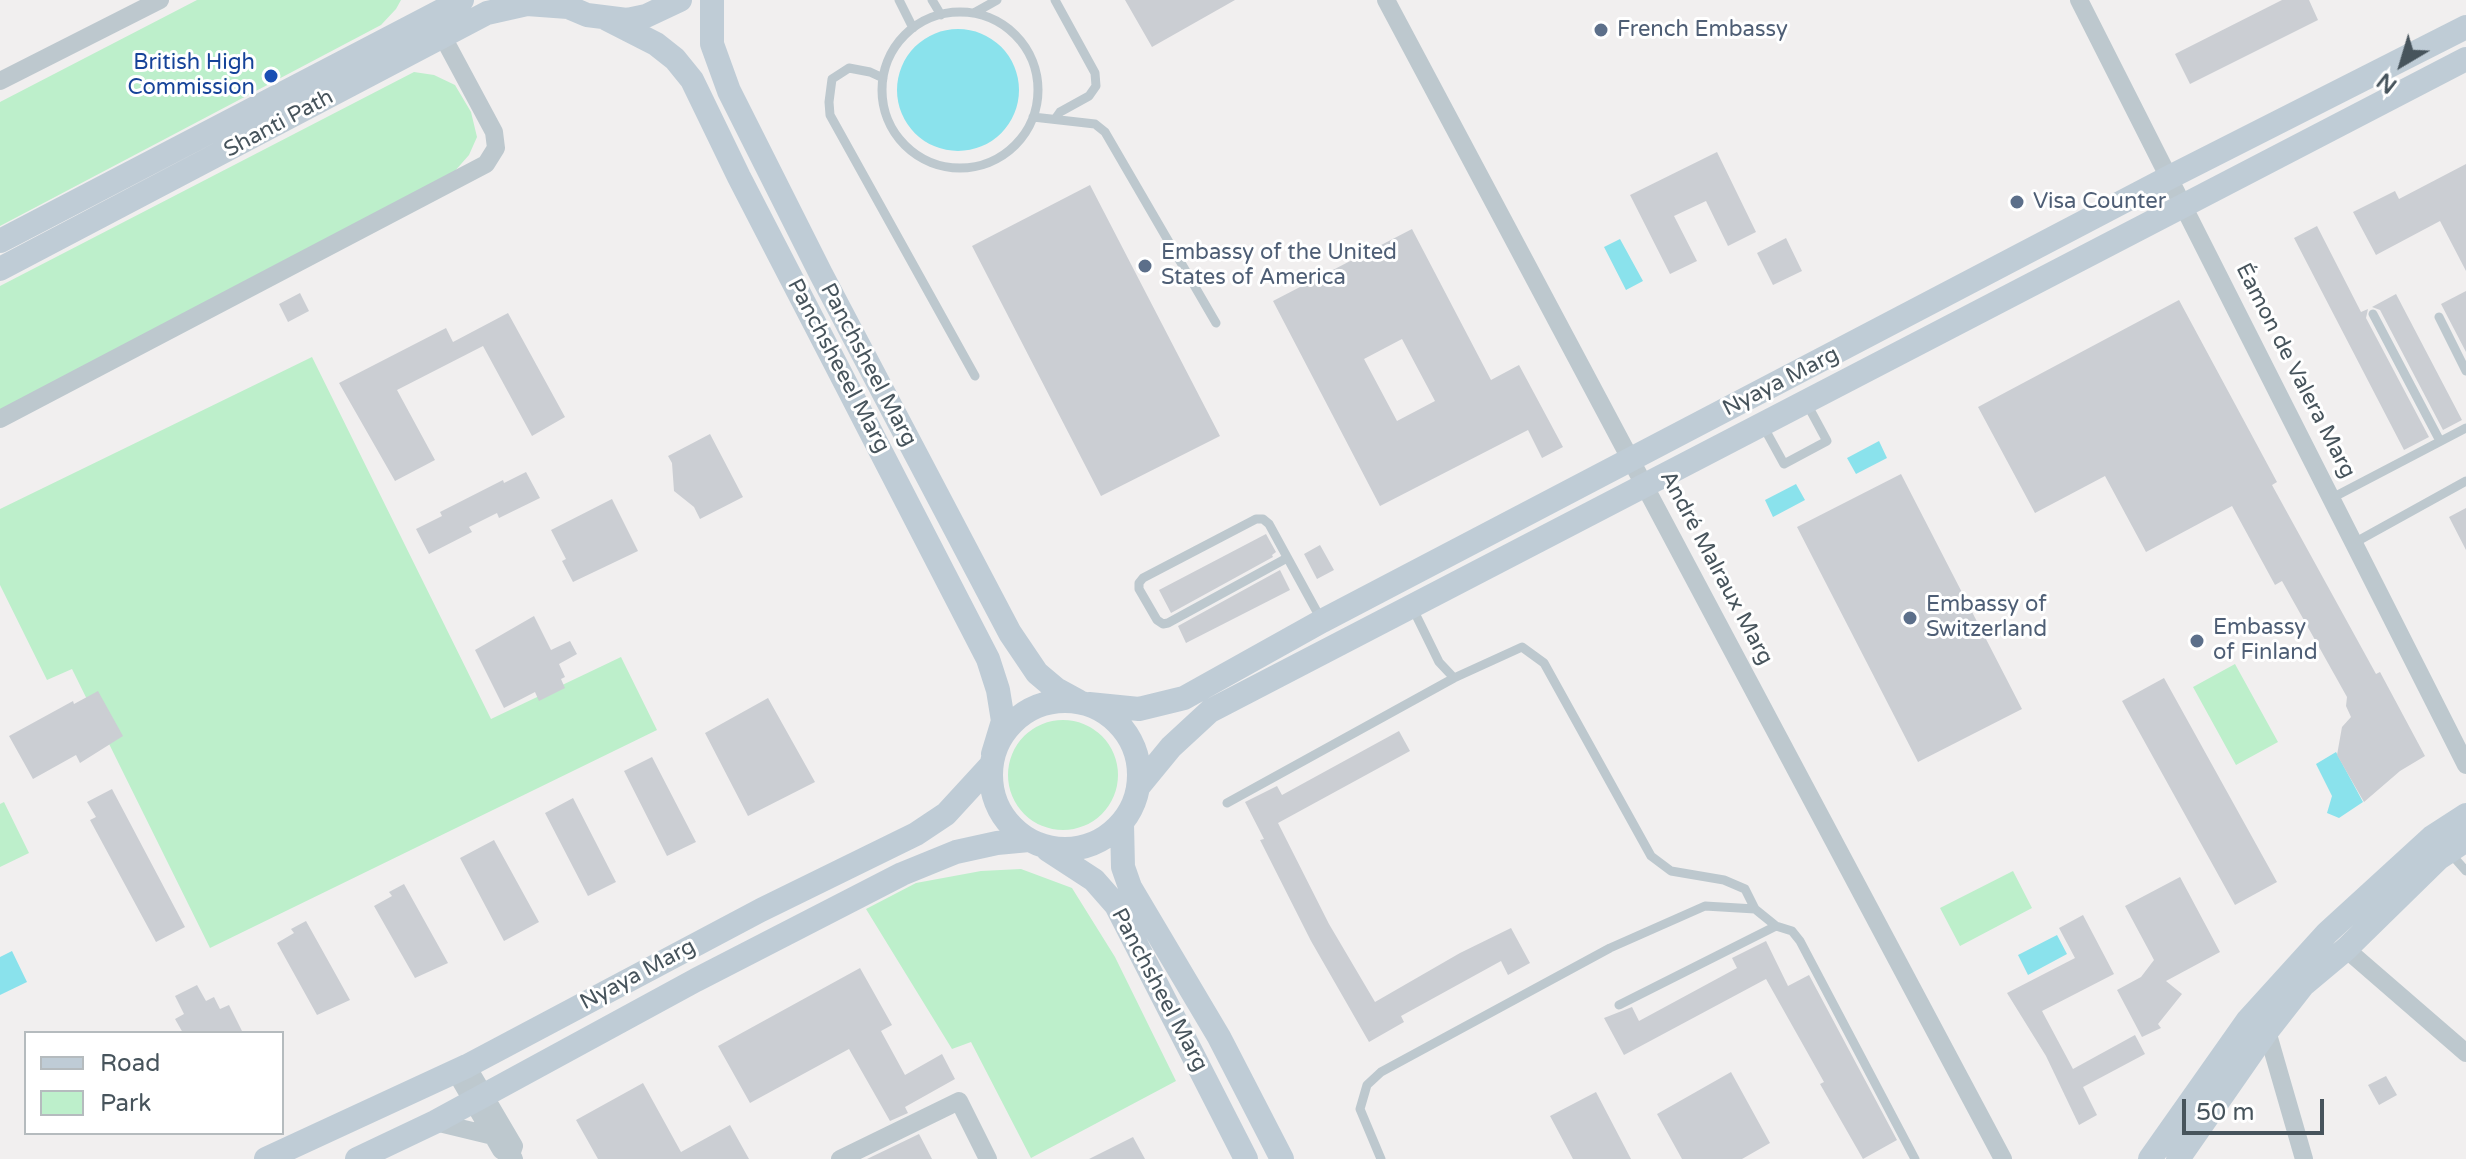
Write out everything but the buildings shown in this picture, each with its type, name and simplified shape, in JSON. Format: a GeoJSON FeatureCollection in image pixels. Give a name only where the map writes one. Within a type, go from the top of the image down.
{"type":"FeatureCollection","features":[{"type":"Feature","properties":{"kind":"main road","name":"Shanti Path"},"geometry":{"type":"LineString","coordinates":[[0,269],[462,0]]}},
{"type":"Feature","properties":{"kind":"main road"},"geometry":{"type":"LineString","coordinates":[[607,19],[627,20],[646,16],[680,0]]}},
{"type":"Feature","properties":{"kind":"main road","name":"Panchsheel Marg"},"geometry":{"type":"LineString","coordinates":[[712,0],[712,44],[729,91],[821,274],[1010,633],[1037,673],[1056,689],[1083,702]]}},
{"type":"Feature","properties":{"kind":"main road","name":"Shanti Path"},"geometry":{"type":"LineString","coordinates":[[0,241],[433,18],[487,13],[527,4],[561,4],[607,19]]}},
{"type":"Feature","properties":{"kind":"main road","name":"Panchsheeel Marg"},"geometry":{"type":"LineString","coordinates":[[607,19],[656,44],[675,59],[692,80],[988,659],[998,690],[1003,721],[992,759]]}},
{"type":"Feature","properties":{"kind":"main road","name":"Nyaya Marg"},"geometry":{"type":"LineString","coordinates":[[1083,702],[1139,709],[1184,698],[1322,621],[2170,177],[2466,27]]}},
{"type":"Feature","properties":{"kind":"main road","name":"Nyaya Marg"},"geometry":{"type":"LineString","coordinates":[[1139,786],[1171,747],[1210,711],[2466,59]]}},
{"type":"Feature","properties":{"kind":"main road"},"geometry":{"type":"LineString","coordinates":[[1056,700],[1083,702],[1112,716],[1129,736],[1138,760],[1139,786],[1133,806],[1122,824],[1099,842],[1071,850],[1035,843],[1011,827],[998,808],[991,787],[992,759],[1002,734],[1016,717],[1056,700]]}},
{"type":"Feature","properties":{"kind":"main road","name":"Nyaya Marg"},"geometry":{"type":"LineString","coordinates":[[266,1159],[461,1068],[761,910],[921,831],[946,814],[992,759]]}},
{"type":"Feature","properties":{"kind":"main road"},"geometry":{"type":"LineString","coordinates":[[2150,1159],[2248,1020],[2327,933],[2432,837],[2466,815]]}},
{"type":"Feature","properties":{"kind":"main road","name":"Panchsheel Marg"},"geometry":{"type":"LineString","coordinates":[[1122,824],[1123,867],[1130,887],[1219,1037],[1282,1159]]}},
{"type":"Feature","properties":{"kind":"main road","name":"Nyaya Marg"},"geometry":{"type":"LineString","coordinates":[[357,1159],[435,1122],[696,980],[902,874],[956,852],[997,843],[1035,843]]}},
{"type":"Feature","properties":{"kind":"main road","name":"Panchsheel Marg"},"geometry":{"type":"LineString","coordinates":[[1035,843],[1094,880],[1116,905],[1246,1159]]}},
{"type":"Feature","properties":{"kind":"main road"},"geometry":{"type":"LineString","coordinates":[[2178,1159],[2303,985],[2457,846]]}},
{"type":"Feature","properties":{"kind":"street"},"geometry":{"type":"LineString","coordinates":[[0,81],[160,0]]}},
{"type":"Feature","properties":{"kind":"street","name":"André Malraux Marg"},"geometry":{"type":"LineString","coordinates":[[1386,0],[2003,1159]]}},
{"type":"Feature","properties":{"kind":"street","name":"Éamon de Valera Marg"},"geometry":{"type":"LineString","coordinates":[[2079,0],[2466,765]]}},
{"type":"Feature","properties":{"kind":"street"},"geometry":{"type":"LineString","coordinates":[[0,419],[486,164],[496,148],[494,132],[433,18]]}},
{"type":"Feature","properties":{"kind":"street"},"geometry":{"type":"LineString","coordinates":[[2346,949],[2466,1053]]}},
{"type":"Feature","properties":{"kind":"street"},"geometry":{"type":"LineString","coordinates":[[2267,1031],[2304,1159]]}},
{"type":"Feature","properties":{"kind":"street"},"geometry":{"type":"LineString","coordinates":[[461,1068],[497,1130],[514,1146],[512,1157]]}},
{"type":"Feature","properties":{"kind":"street"},"geometry":{"type":"LineString","coordinates":[[497,1130],[508,1083]]}},
{"type":"Feature","properties":{"kind":"street"},"geometry":{"type":"LineString","coordinates":[[840,1159],[959,1101],[988,1159]]}},
{"type":"Feature","properties":{"kind":"street"},"geometry":{"type":"LineString","coordinates":[[435,1122],[497,1130]]}},
{"type":"Feature","properties":{"kind":"lane"},"geometry":{"type":"LineString","coordinates":[[899,0],[913,28]]}},
{"type":"Feature","properties":{"kind":"lane"},"geometry":{"type":"LineString","coordinates":[[932,0],[941,15]]}},
{"type":"Feature","properties":{"kind":"lane"},"geometry":{"type":"LineString","coordinates":[[974,13],[997,0]]}},
{"type":"Feature","properties":{"kind":"lane"},"geometry":{"type":"LineString","coordinates":[[1055,0],[1095,73],[1096,86],[1089,96],[1060,112],[1055,119]]}},
{"type":"Feature","properties":{"kind":"lane"},"geometry":{"type":"LineString","coordinates":[[949,13],[974,13],[997,21],[1017,36],[1031,57],[1039,83],[1036,109],[1026,134],[1007,153],[983,165],[956,168],[931,162],[908,148],[891,127],[883,103],[883,78],[891,54],[913,28],[925,20],[949,13]]}},
{"type":"Feature","properties":{"kind":"lane"},"geometry":{"type":"LineString","coordinates":[[883,78],[849,68],[832,79],[830,115],[975,376]]}},
{"type":"Feature","properties":{"kind":"lane"},"geometry":{"type":"LineString","coordinates":[[1033,117],[1095,124],[1105,132],[1216,323]]}},
{"type":"Feature","properties":{"kind":"lane"},"geometry":{"type":"LineString","coordinates":[[2373,314],[2440,441]]}},
{"type":"Feature","properties":{"kind":"lane"},"geometry":{"type":"LineString","coordinates":[[2439,317],[2466,371]]}},
{"type":"Feature","properties":{"kind":"lane"},"geometry":{"type":"LineString","coordinates":[[1762,423],[1784,464],[1827,441],[1805,401]]}},
{"type":"Feature","properties":{"kind":"lane"},"geometry":{"type":"LineString","coordinates":[[2332,498],[2466,428]]}},
{"type":"Feature","properties":{"kind":"lane"},"geometry":{"type":"LineString","coordinates":[[2354,543],[2466,481]]}},
{"type":"Feature","properties":{"kind":"lane"},"geometry":{"type":"LineString","coordinates":[[1287,558],[1168,623],[1157,620],[1139,589],[1143,578],[1256,519],[1263,519],[1269,524],[1322,621]]}},
{"type":"Feature","properties":{"kind":"lane"},"geometry":{"type":"LineString","coordinates":[[1412,606],[1439,662],[1454,678]]}},
{"type":"Feature","properties":{"kind":"lane"},"geometry":{"type":"LineString","coordinates":[[1227,803],[1454,678],[1522,647],[1544,663],[1651,856],[1671,871],[1724,880],[1745,889],[1755,909],[1776,926],[1792,931],[1800,941],[1915,1159]]}},
{"type":"Feature","properties":{"kind":"lane"},"geometry":{"type":"LineString","coordinates":[[2457,846],[2466,871]]}},
{"type":"Feature","properties":{"kind":"lane"},"geometry":{"type":"LineString","coordinates":[[1381,1159],[1360,1109],[1367,1085],[1381,1072],[1610,948],[1705,906],[1755,909]]}},
{"type":"Feature","properties":{"kind":"lane"},"geometry":{"type":"LineString","coordinates":[[1619,1005],[1776,926]]}},
{"type":"Feature","properties":{"kind":"green space"},"geometry":{"type":"Polygon","coordinates":[[[197,0],[401,0],[381,25],[0,226],[0,102],[197,0]]]}},
{"type":"Feature","properties":{"kind":"green space"},"geometry":{"type":"Polygon","coordinates":[[[414,72],[434,75],[455,85],[471,112],[477,137],[469,155],[454,172],[0,411],[0,286],[414,72]]]}},
{"type":"Feature","properties":{"kind":"green space"},"geometry":{"type":"Polygon","coordinates":[[[312,357],[491,719],[621,657],[657,730],[210,948],[72,669],[47,680],[0,585],[0,509],[312,357]]]}},
{"type":"Feature","properties":{"kind":"green space"},"geometry":{"type":"Polygon","coordinates":[[[2235,664],[2278,742],[2236,765],[2193,687],[2235,664]]]}},
{"type":"Feature","properties":{"kind":"green space"},"geometry":{"type":"Polygon","coordinates":[[[1063,720],[1084,725],[1102,736],[1113,754],[1118,775],[1113,796],[1102,814],[1084,825],[1063,830],[1042,825],[1024,814],[1013,796],[1008,775],[1013,754],[1024,736],[1042,725],[1063,720]]]}},
{"type":"Feature","properties":{"kind":"green space"},"geometry":{"type":"Polygon","coordinates":[[[4,802],[29,853],[0,867],[0,804],[4,802]]]}},
{"type":"Feature","properties":{"kind":"green space"},"geometry":{"type":"Polygon","coordinates":[[[1021,869],[1072,888],[1115,957],[1176,1081],[1031,1158],[971,1042],[952,1049],[866,909],[916,883],[981,871],[1021,869]]]}},
{"type":"Feature","properties":{"kind":"green space"},"geometry":{"type":"Polygon","coordinates":[[[2013,871],[2032,908],[1960,946],[1940,908],[2013,871]]]}},
{"type":"Feature","properties":{"kind":"water"},"geometry":{"type":"Polygon","coordinates":[[[958,29],[981,34],[1001,47],[1014,67],[1019,90],[1014,113],[1001,133],[981,146],[958,151],[935,146],[915,133],[902,113],[897,90],[902,67],[915,47],[935,34],[958,29]]]}},
{"type":"Feature","properties":{"kind":"water"},"geometry":{"type":"Polygon","coordinates":[[[1620,239],[1643,281],[1626,290],[1604,247],[1620,239]]]}},
{"type":"Feature","properties":{"kind":"water"},"geometry":{"type":"Polygon","coordinates":[[[1879,441],[1887,458],[1856,474],[1847,458],[1879,441]]]}},
{"type":"Feature","properties":{"kind":"water"},"geometry":{"type":"Polygon","coordinates":[[[1796,484],[1805,500],[1773,517],[1765,500],[1796,484]]]}},
{"type":"Feature","properties":{"kind":"water"},"geometry":{"type":"Polygon","coordinates":[[[2336,752],[2363,802],[2339,818],[2327,813],[2332,796],[2316,764],[2336,752]]]}},
{"type":"Feature","properties":{"kind":"water"},"geometry":{"type":"Polygon","coordinates":[[[2057,935],[2067,954],[2028,975],[2018,955],[2057,935]]]}},
{"type":"Feature","properties":{"kind":"water"},"geometry":{"type":"Polygon","coordinates":[[[12,951],[27,982],[0,995],[0,957],[12,951]]]}},
{"type":"Feature","properties":{"kind":"place","name":"French Embassy"},"geometry":{"type":"Point","coordinates":[1601,30]}},
{"type":"Feature","properties":{"kind":"place","name":"British High Commission"},"geometry":{"type":"Point","coordinates":[271,76]}},
{"type":"Feature","properties":{"kind":"place","name":"Visa Counter"},"geometry":{"type":"Point","coordinates":[2017,202]}},
{"type":"Feature","properties":{"kind":"place","name":"Embassy of the United States of America"},"geometry":{"type":"Point","coordinates":[1145,266]}},
{"type":"Feature","properties":{"kind":"place","name":"Embassy of Switzerland"},"geometry":{"type":"Point","coordinates":[1910,618]}},
{"type":"Feature","properties":{"kind":"place","name":"Embassy of Finland"},"geometry":{"type":"Point","coordinates":[2197,641]}}]}
